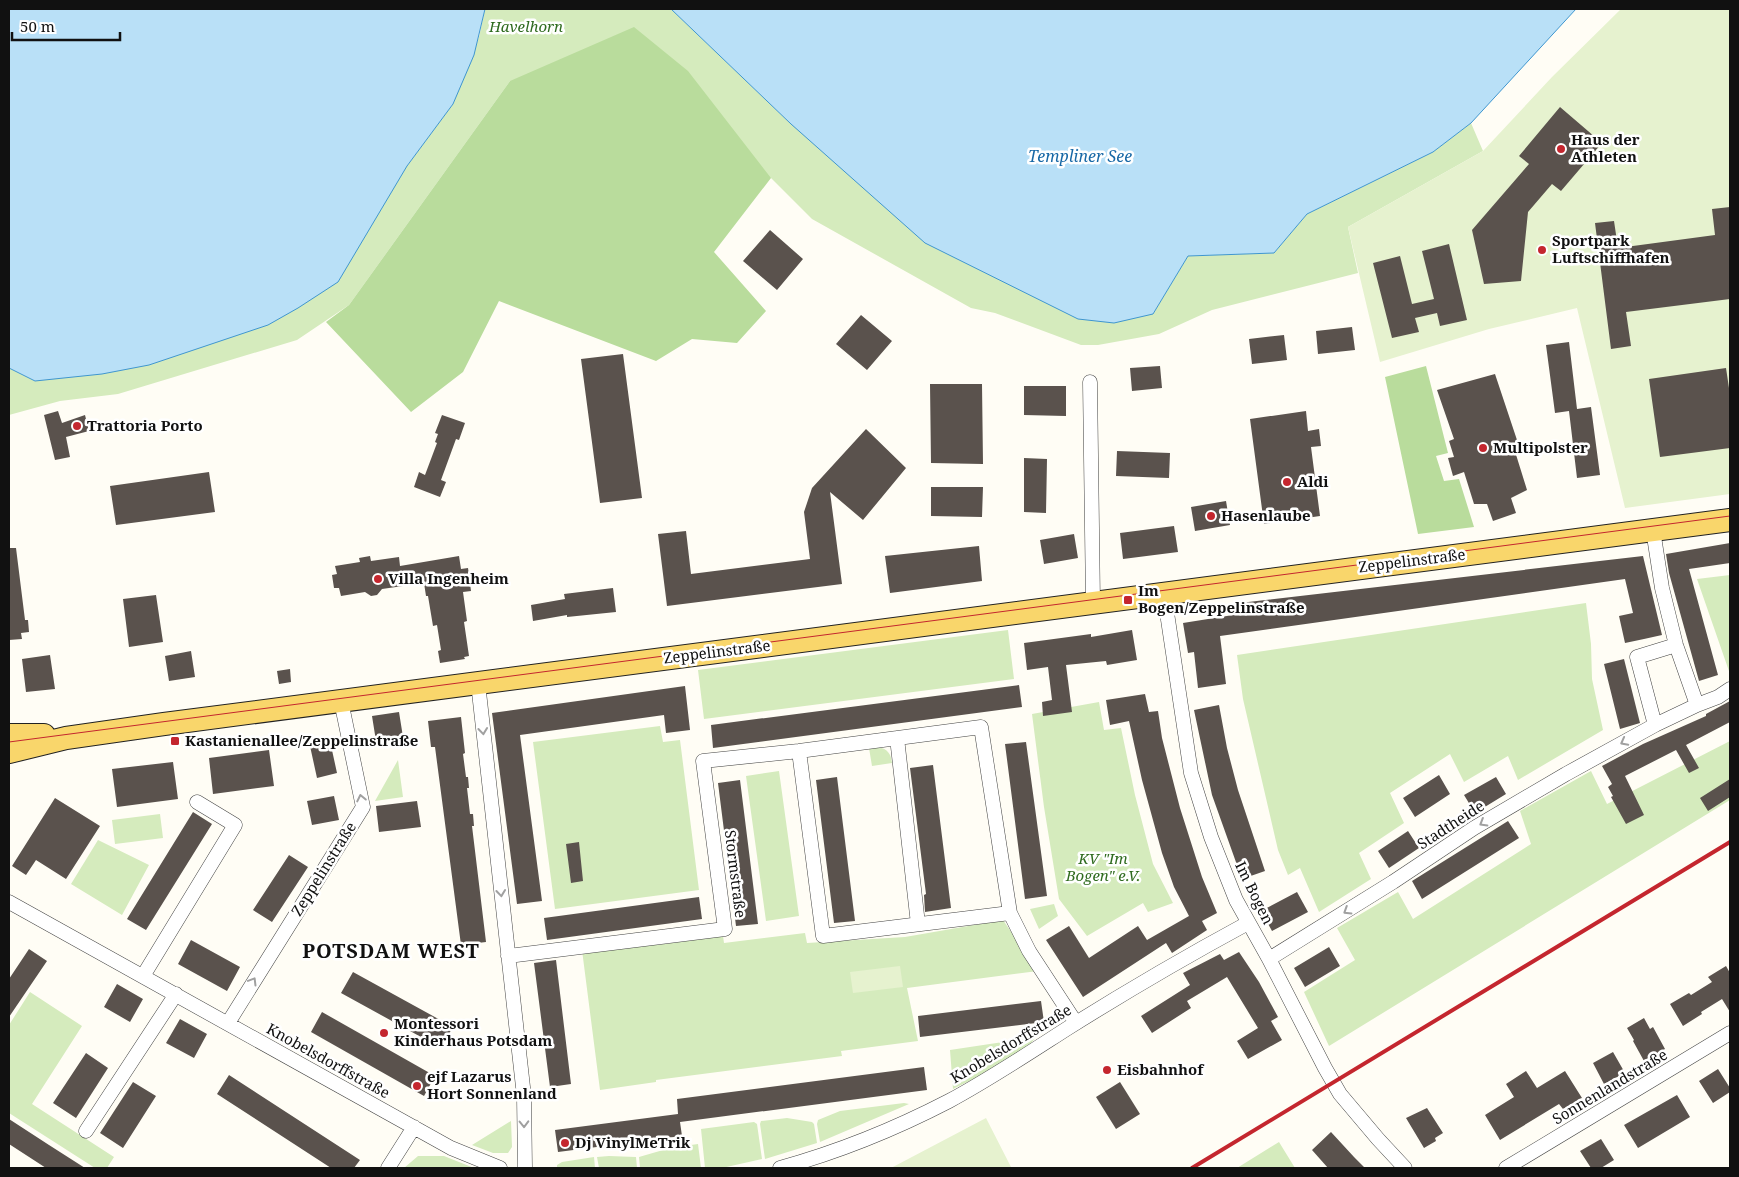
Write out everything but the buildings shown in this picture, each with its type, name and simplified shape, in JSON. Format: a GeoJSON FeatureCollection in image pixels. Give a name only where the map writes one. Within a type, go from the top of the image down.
{"type":"FeatureCollection","features":[{"type":"Feature","properties":{"kind":"main road","name":"Zeppelinstraße"},"geometry":{"type":"LineString","coordinates":[[9,752],[87,734],[1730,520]]}},
{"type":"Feature","properties":{"kind":"main road","name":"Zeppelinstraße"},"geometry":{"type":"LineString","coordinates":[[9,736],[87,734]]}},
{"type":"Feature","properties":{"kind":"street"},"geometry":{"type":"LineString","coordinates":[[1090,382],[1093,602]]}},
{"type":"Feature","properties":{"kind":"street"},"geometry":{"type":"LineString","coordinates":[[1653,530],[1662,588],[1676,645],[1697,705]]}},
{"type":"Feature","properties":{"kind":"street","name":"Im Bogen"},"geometry":{"type":"LineString","coordinates":[[1164,593],[1190,772],[1211,837],[1236,900],[1340,1094],[1405,1168]]}},
{"type":"Feature","properties":{"kind":"street"},"geometry":{"type":"LineString","coordinates":[[1655,725],[1637,657],[1676,645]]}},
{"type":"Feature","properties":{"kind":"street"},"geometry":{"type":"LineString","coordinates":[[478,683],[524,1096],[525,1168]]}},
{"type":"Feature","properties":{"kind":"street","name":"Stadtheide"},"geometry":{"type":"LineString","coordinates":[[1269,959],[1393,882],[1474,828],[1566,774],[1655,725],[1730,690]]}},
{"type":"Feature","properties":{"kind":"street","name":"Zeppelinstraße"},"geometry":{"type":"LineString","coordinates":[[228,1023],[363,807],[341,701]]}},
{"type":"Feature","properties":{"kind":"street","name":"Stormstraße"},"geometry":{"type":"LineString","coordinates":[[508,956],[725,929],[703,761],[799,751],[981,727],[1010,913],[1029,951],[1076,1023]]}},
{"type":"Feature","properties":{"kind":"street"},"geometry":{"type":"LineString","coordinates":[[897,738],[918,924]]}},
{"type":"Feature","properties":{"kind":"street"},"geometry":{"type":"LineString","coordinates":[[799,751],[823,936],[1010,913]]}},
{"type":"Feature","properties":{"kind":"street"},"geometry":{"type":"LineString","coordinates":[[143,976],[235,825],[197,802]]}},
{"type":"Feature","properties":{"kind":"street","name":"Knobelsdorffstraße"},"geometry":{"type":"LineString","coordinates":[[9,903],[458,1152],[500,1168]]}},
{"type":"Feature","properties":{"kind":"street","name":"Knobelsdorffstraße"},"geometry":{"type":"LineString","coordinates":[[780,1168],[848,1146],[919,1116],[997,1073],[1174,964],[1248,923]]}},
{"type":"Feature","properties":{"kind":"street"},"geometry":{"type":"LineString","coordinates":[[86,1131],[176,994]]}},
{"type":"Feature","properties":{"kind":"street","name":"Sonnenlandstraße"},"geometry":{"type":"LineString","coordinates":[[1506,1168],[1730,1033]]}},
{"type":"Feature","properties":{"kind":"street"},"geometry":{"type":"LineString","coordinates":[[388,1168],[414,1127]]}},
{"type":"Feature","properties":{"kind":"green space","name":"Havelhorn"},"geometry":{"type":"Polygon","coordinates":[[[485,9],[671,9],[791,124],[1153,314],[1188,256],[1274,253],[1307,214],[1433,152],[1471,123],[1483,151],[1348,227],[1358,273],[1212,310],[1159,334],[1098,345],[1081,345],[995,313],[971,308],[812,219],[771,178],[510,81],[349,305],[297,340],[118,394],[60,401],[9,415],[9,368],[35,381],[407,166],[453,104],[479,37],[485,9]]]}},
{"type":"Feature","properties":{"kind":"green space","name":"Sportpark Luftschiffhafen"},"geometry":{"type":"Polygon","coordinates":[[[1621,9],[1730,9],[1730,494],[1625,508],[1577,308],[1489,329],[1380,362],[1348,227],[1483,151],[1552,77],[1621,9]]]}},
{"type":"Feature","properties":{"kind":"green space"},"geometry":{"type":"Polygon","coordinates":[[[634,27],[688,71],[771,178],[714,252],[766,311],[737,343],[692,339],[656,361],[499,301],[463,372],[411,412],[326,322],[349,305],[510,81],[634,27]]]}},
{"type":"Feature","properties":{"kind":"green space"},"geometry":{"type":"Polygon","coordinates":[[[1426,366],[1448,453],[1436,456],[1444,481],[1459,479],[1474,527],[1418,534],[1385,377],[1426,366]]]}},
{"type":"Feature","properties":{"kind":"green space"},"geometry":{"type":"Polygon","coordinates":[[[1730,575],[1730,674],[1697,579],[1730,575]]]}},
{"type":"Feature","properties":{"kind":"green space"},"geometry":{"type":"Polygon","coordinates":[[[1586,603],[1591,644],[1592,679],[1603,730],[1518,780],[1508,756],[1464,782],[1450,754],[1390,793],[1404,823],[1359,853],[1371,879],[1319,912],[1300,868],[1288,875],[1278,850],[1243,699],[1237,655],[1586,603]]]}},
{"type":"Feature","properties":{"kind":"green space"},"geometry":{"type":"Polygon","coordinates":[[[1008,630],[1014,679],[704,719],[698,670],[1008,630]]]}},
{"type":"Feature","properties":{"kind":"green space","name":"KV \"Im Bogen\" e.V."},"geometry":{"type":"Polygon","coordinates":[[[1099,702],[1104,730],[1121,728],[1135,795],[1153,864],[1173,903],[1148,912],[1143,903],[1087,936],[1059,899],[1044,807],[1032,714],[1099,702]]]}},
{"type":"Feature","properties":{"kind":"green space"},"geometry":{"type":"Polygon","coordinates":[[[660,726],[663,742],[680,740],[699,890],[555,909],[533,742],[660,726]]]}},
{"type":"Feature","properties":{"kind":"green space"},"geometry":{"type":"Polygon","coordinates":[[[1730,741],[1730,800],[1329,1046],[1304,992],[1355,960],[1337,928],[1398,892],[1413,919],[1531,844],[1520,811],[1591,771],[1607,804],[1730,741]]]}},
{"type":"Feature","properties":{"kind":"green space"},"geometry":{"type":"Polygon","coordinates":[[[878,747],[888,752],[892,763],[872,766],[869,748],[878,747]]]}},
{"type":"Feature","properties":{"kind":"green space"},"geometry":{"type":"Polygon","coordinates":[[[398,760],[403,797],[375,801],[398,760]]]}},
{"type":"Feature","properties":{"kind":"green space"},"geometry":{"type":"Polygon","coordinates":[[[779,771],[799,916],[766,921],[746,776],[779,771]]]}},
{"type":"Feature","properties":{"kind":"green space"},"geometry":{"type":"Polygon","coordinates":[[[160,814],[163,838],[115,844],[112,820],[160,814]]]}},
{"type":"Feature","properties":{"kind":"green space"},"geometry":{"type":"Polygon","coordinates":[[[98,840],[149,865],[122,915],[71,884],[98,840]]]}},
{"type":"Feature","properties":{"kind":"green space"},"geometry":{"type":"Polygon","coordinates":[[[1054,904],[1058,916],[1039,929],[1030,909],[1054,904]]]}},
{"type":"Feature","properties":{"kind":"green space"},"geometry":{"type":"Polygon","coordinates":[[[1003,920],[1038,971],[907,988],[918,1041],[841,1051],[842,1056],[656,1080],[656,1082],[600,1090],[582,950],[654,943],[657,945],[723,936],[724,943],[805,933],[807,943],[905,937],[1003,920]]]}},
{"type":"Feature","properties":{"kind":"green space"},"geometry":{"type":"Polygon","coordinates":[[[900,966],[903,987],[853,993],[850,972],[900,966]]]}},
{"type":"Feature","properties":{"kind":"green space"},"geometry":{"type":"Polygon","coordinates":[[[30,992],[82,1026],[32,1104],[114,1157],[107,1168],[95,1168],[9,1113],[9,1025],[30,992]]]}},
{"type":"Feature","properties":{"kind":"green space"},"geometry":{"type":"Polygon","coordinates":[[[1036,1037],[1009,1061],[953,1089],[950,1050],[1036,1037]]]}},
{"type":"Feature","properties":{"kind":"green space"},"geometry":{"type":"Polygon","coordinates":[[[909,1104],[820,1142],[818,1120],[840,1111],[909,1104]]]}},
{"type":"Feature","properties":{"kind":"green space"},"geometry":{"type":"Polygon","coordinates":[[[787,1118],[812,1122],[817,1143],[765,1159],[761,1121],[787,1118]]]}},
{"type":"Feature","properties":{"kind":"green space"},"geometry":{"type":"Polygon","coordinates":[[[986,1118],[1010,1168],[891,1168],[986,1118]]]}},
{"type":"Feature","properties":{"kind":"green space"},"geometry":{"type":"Polygon","coordinates":[[[511,1121],[512,1147],[508,1153],[493,1153],[472,1145],[511,1121]]]}},
{"type":"Feature","properties":{"kind":"green space"},"geometry":{"type":"Polygon","coordinates":[[[754,1122],[757,1124],[762,1159],[722,1168],[705,1168],[701,1129],[754,1122]]]}},
{"type":"Feature","properties":{"kind":"green space"},"geometry":{"type":"Polygon","coordinates":[[[1279,1142],[1295,1168],[1237,1168],[1279,1142]]]}},
{"type":"Feature","properties":{"kind":"green space"},"geometry":{"type":"Polygon","coordinates":[[[698,1144],[701,1168],[640,1168],[639,1157],[670,1148],[698,1144]]]}},
{"type":"Feature","properties":{"kind":"green space"},"geometry":{"type":"Polygon","coordinates":[[[418,1156],[444,1156],[474,1168],[404,1168],[418,1156]]]}},
{"type":"Feature","properties":{"kind":"green space"},"geometry":{"type":"Polygon","coordinates":[[[594,1157],[595,1168],[557,1168],[557,1165],[562,1162],[594,1157]]]}},
{"type":"Feature","properties":{"kind":"green space"},"geometry":{"type":"Polygon","coordinates":[[[597,1157],[636,1157],[637,1168],[599,1168],[597,1157]]]}},
{"type":"Feature","properties":{"kind":"water"},"geometry":{"type":"Polygon","coordinates":[[[9,9],[485,9],[474,55],[453,104],[407,166],[338,282],[268,325],[149,365],[102,374],[35,381],[9,368],[9,9]]]}},
{"type":"Feature","properties":{"kind":"water","name":"Templiner See"},"geometry":{"type":"Polygon","coordinates":[[[671,9],[1576,9],[1471,123],[1433,152],[1307,214],[1274,253],[1188,256],[1153,314],[1114,323],[1078,319],[925,243],[791,124],[671,9]]]}},
{"type":"Feature","properties":{"kind":"tram line"},"geometry":{"type":"LineString","coordinates":[[9,742],[1730,516]]}},
{"type":"Feature","properties":{"kind":"railway"},"geometry":{"type":"LineString","coordinates":[[1192,1168],[1730,842]]}},
{"type":"Feature","properties":{"kind":"place","name":"Haus der Athleten"},"geometry":{"type":"Point","coordinates":[1561,149]}},
{"type":"Feature","properties":{"kind":"place","name":"Sportpark Luftschiffhafen"},"geometry":{"type":"Point","coordinates":[1542,250]}},
{"type":"Feature","properties":{"kind":"place","name":"Trattoria Porto"},"geometry":{"type":"Point","coordinates":[77,426]}},
{"type":"Feature","properties":{"kind":"place","name":"Multipolster"},"geometry":{"type":"Point","coordinates":[1483,448]}},
{"type":"Feature","properties":{"kind":"place","name":"Aldi"},"geometry":{"type":"Point","coordinates":[1287,482]}},
{"type":"Feature","properties":{"kind":"place","name":"Hasenlaube"},"geometry":{"type":"Point","coordinates":[1211,516]}},
{"type":"Feature","properties":{"kind":"place","name":"Villa Ingenheim"},"geometry":{"type":"Point","coordinates":[378,579]}},
{"type":"Feature","properties":{"kind":"place","name":"Im Bogen/Zeppelinstraße"},"geometry":{"type":"Point","coordinates":[1128,600]}},
{"type":"Feature","properties":{"kind":"place","name":"Kastanienallee/Zeppelinstraße"},"geometry":{"type":"Point","coordinates":[175,741]}},
{"type":"Feature","properties":{"kind":"place","name":"Montessori Kinderhaus Potsdam"},"geometry":{"type":"Point","coordinates":[384,1033]}},
{"type":"Feature","properties":{"kind":"place","name":"Eisbahnhof"},"geometry":{"type":"Point","coordinates":[1107,1070]}},
{"type":"Feature","properties":{"kind":"place","name":"ejf Lazarus Hort Sonnenland"},"geometry":{"type":"Point","coordinates":[417,1086]}},
{"type":"Feature","properties":{"kind":"place","name":"Dj VinylMeTrik"},"geometry":{"type":"Point","coordinates":[565,1143]}},
{"type":"Feature","properties":{"kind":"district","name":"POTSDAM WEST"},"geometry":{"type":"Point","coordinates":[391,951]}}]}
